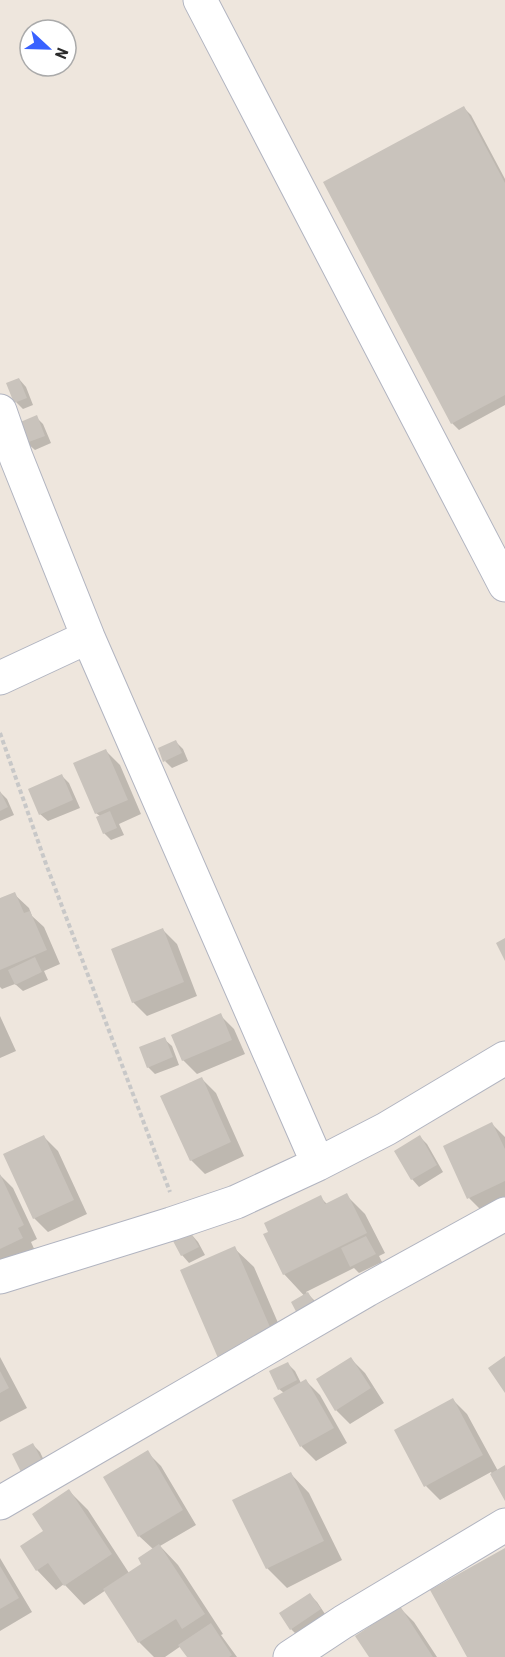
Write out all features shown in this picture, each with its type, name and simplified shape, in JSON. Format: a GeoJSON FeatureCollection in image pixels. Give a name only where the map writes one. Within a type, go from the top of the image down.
{"type":"FeatureCollection","features":[{"type":"Feature","properties":{"kind":"street"},"geometry":{"type":"LineString","coordinates":[[200,0],[505,585]]}},
{"type":"Feature","properties":{"kind":"street"},"geometry":{"type":"LineString","coordinates":[[0,411],[88,637],[318,1164]]}},
{"type":"Feature","properties":{"kind":"street"},"geometry":{"type":"LineString","coordinates":[[0,678],[88,637]]}},
{"type":"Feature","properties":{"kind":"street"},"geometry":{"type":"LineString","coordinates":[[0,1277],[236,1202],[386,1130],[505,1058]]}},
{"type":"Feature","properties":{"kind":"street"},"geometry":{"type":"LineString","coordinates":[[0,1503],[367,1290],[505,1214]]}},
{"type":"Feature","properties":{"kind":"street"},"geometry":{"type":"LineString","coordinates":[[290,1657],[505,1525]]}},
{"type":"Feature","properties":{"kind":"path"},"geometry":{"type":"LineString","coordinates":[[0,733],[46,864],[180,1221]]}},
{"type":"Feature","properties":{"kind":"building"},"geometry":{"type":"Polygon","coordinates":[[[464,106],[505,183],[505,395],[451,424],[323,182],[464,106]]]}},
{"type":"Feature","properties":{"kind":"building"},"geometry":{"type":"Polygon","coordinates":[[[19,378],[27,398],[14,403],[6,383],[19,378]]]}},
{"type":"Feature","properties":{"kind":"building"},"geometry":{"type":"Polygon","coordinates":[[[37,415],[45,436],[26,443],[18,423],[37,415]]]}},
{"type":"Feature","properties":{"kind":"building"},"geometry":{"type":"Polygon","coordinates":[[[176,740],[182,753],[163,762],[158,748],[176,740]]]}},
{"type":"Feature","properties":{"kind":"building"},"geometry":{"type":"Polygon","coordinates":[[[106,749],[128,800],[95,814],[73,763],[106,749]]]}},
{"type":"Feature","properties":{"kind":"building"},"geometry":{"type":"Polygon","coordinates":[[[62,774],[73,800],[39,815],[28,789],[62,774]]]}},
{"type":"Feature","properties":{"kind":"building"},"geometry":{"type":"Polygon","coordinates":[[[0,791],[8,807],[0,811],[0,791]]]}},
{"type":"Feature","properties":{"kind":"building"},"geometry":{"type":"Polygon","coordinates":[[[110,811],[117,828],[103,834],[96,817],[110,811]]]}},
{"type":"Feature","properties":{"kind":"building"},"geometry":{"type":"Polygon","coordinates":[[[15,892],[24,913],[30,911],[47,950],[0,970],[0,898],[15,892]]]}},
{"type":"Feature","properties":{"kind":"building"},"geometry":{"type":"Polygon","coordinates":[[[163,928],[184,982],[132,1003],[111,949],[163,928]]]}},
{"type":"Feature","properties":{"kind":"building"},"geometry":{"type":"Polygon","coordinates":[[[505,938],[505,961],[496,943],[505,938]]]}},
{"type":"Feature","properties":{"kind":"building"},"geometry":{"type":"Polygon","coordinates":[[[35,957],[42,972],[15,985],[8,970],[35,957]]]}},
{"type":"Feature","properties":{"kind":"building"},"geometry":{"type":"Polygon","coordinates":[[[221,1013],[232,1040],[182,1061],[171,1035],[221,1013]]]}},
{"type":"Feature","properties":{"kind":"building"},"geometry":{"type":"Polygon","coordinates":[[[165,1037],[173,1057],[147,1068],[139,1047],[165,1037]]]}},
{"type":"Feature","properties":{"kind":"building"},"geometry":{"type":"Polygon","coordinates":[[[202,1077],[231,1142],[190,1161],[160,1096],[202,1077]]]}},
{"type":"Feature","properties":{"kind":"building"},"geometry":{"type":"Polygon","coordinates":[[[492,1122],[505,1149],[505,1181],[467,1199],[443,1146],[492,1122]]]}},
{"type":"Feature","properties":{"kind":"building"},"geometry":{"type":"Polygon","coordinates":[[[44,1135],[74,1200],[33,1219],[3,1154],[44,1135]]]}},
{"type":"Feature","properties":{"kind":"building"},"geometry":{"type":"Polygon","coordinates":[[[420,1135],[437,1165],[411,1180],[394,1151],[420,1135]]]}},
{"type":"Feature","properties":{"kind":"building"},"geometry":{"type":"Polygon","coordinates":[[[0,1174],[24,1225],[18,1228],[23,1238],[0,1249],[0,1174]]]}},
{"type":"Feature","properties":{"kind":"building"},"geometry":{"type":"Polygon","coordinates":[[[347,1193],[367,1233],[283,1275],[263,1234],[268,1232],[264,1223],[321,1195],[325,1204],[347,1193]]]}},
{"type":"Feature","properties":{"kind":"building"},"geometry":{"type":"Polygon","coordinates":[[[191,1233],[199,1247],[181,1256],[173,1241],[191,1233]]]}},
{"type":"Feature","properties":{"kind":"building"},"geometry":{"type":"Polygon","coordinates":[[[366,1236],[376,1254],[350,1267],[341,1248],[366,1236]]]}},
{"type":"Feature","properties":{"kind":"building"},"geometry":{"type":"Polygon","coordinates":[[[235,1246],[273,1334],[218,1358],[180,1270],[235,1246]]]}},
{"type":"Feature","properties":{"kind":"building"},"geometry":{"type":"Polygon","coordinates":[[[308,1292],[318,1309],[300,1319],[291,1302],[308,1292]]]}},
{"type":"Feature","properties":{"kind":"building"},"geometry":{"type":"Polygon","coordinates":[[[505,1356],[505,1393],[488,1368],[505,1356]]]}},
{"type":"Feature","properties":{"kind":"building"},"geometry":{"type":"Polygon","coordinates":[[[351,1357],[371,1388],[335,1411],[316,1379],[351,1357]]]}},
{"type":"Feature","properties":{"kind":"building"},"geometry":{"type":"Polygon","coordinates":[[[288,1362],[297,1380],[278,1390],[269,1371],[288,1362]]]}},
{"type":"Feature","properties":{"kind":"building"},"geometry":{"type":"Polygon","coordinates":[[[0,1371],[9,1388],[0,1393],[0,1371]]]}},
{"type":"Feature","properties":{"kind":"building"},"geometry":{"type":"Polygon","coordinates":[[[306,1379],[334,1428],[300,1447],[273,1398],[306,1379]]]}},
{"type":"Feature","properties":{"kind":"building"},"geometry":{"type":"Polygon","coordinates":[[[453,1398],[483,1455],[424,1487],[394,1430],[453,1398]]]}},
{"type":"Feature","properties":{"kind":"building"},"geometry":{"type":"Polygon","coordinates":[[[33,1443],[42,1461],[21,1472],[12,1454],[33,1443]]]}},
{"type":"Feature","properties":{"kind":"building"},"geometry":{"type":"Polygon","coordinates":[[[148,1450],[183,1510],[138,1537],[103,1477],[148,1450]]]}},
{"type":"Feature","properties":{"kind":"building"},"geometry":{"type":"Polygon","coordinates":[[[505,1465],[505,1501],[490,1474],[505,1465]]]}},
{"type":"Feature","properties":{"kind":"building"},"geometry":{"type":"Polygon","coordinates":[[[291,1472],[324,1541],[266,1569],[232,1500],[291,1472]]]}},
{"type":"Feature","properties":{"kind":"building"},"geometry":{"type":"Polygon","coordinates":[[[69,1489],[112,1554],[64,1586],[48,1563],[36,1571],[20,1546],[43,1531],[32,1514],[69,1489]]]}},
{"type":"Feature","properties":{"kind":"building"},"geometry":{"type":"Polygon","coordinates":[[[159,1544],[205,1614],[182,1629],[176,1619],[138,1643],[103,1589],[141,1564],[138,1558],[159,1544]]]}},
{"type":"Feature","properties":{"kind":"building"},"geometry":{"type":"Polygon","coordinates":[[[505,1548],[505,1657],[467,1657],[430,1590],[505,1548]]]}},
{"type":"Feature","properties":{"kind":"building"},"geometry":{"type":"Polygon","coordinates":[[[0,1566],[19,1598],[0,1609],[0,1566]]]}},
{"type":"Feature","properties":{"kind":"building"},"geometry":{"type":"Polygon","coordinates":[[[310,1593],[321,1609],[290,1630],[279,1613],[310,1593]]]}},
{"type":"Feature","properties":{"kind":"building"},"geometry":{"type":"Polygon","coordinates":[[[400,1606],[433,1657],[369,1657],[355,1636],[400,1606]]]}},
{"type":"Feature","properties":{"kind":"building"},"geometry":{"type":"Polygon","coordinates":[[[211,1623],[232,1655],[229,1657],[187,1657],[178,1645],[211,1623]]]}}]}
